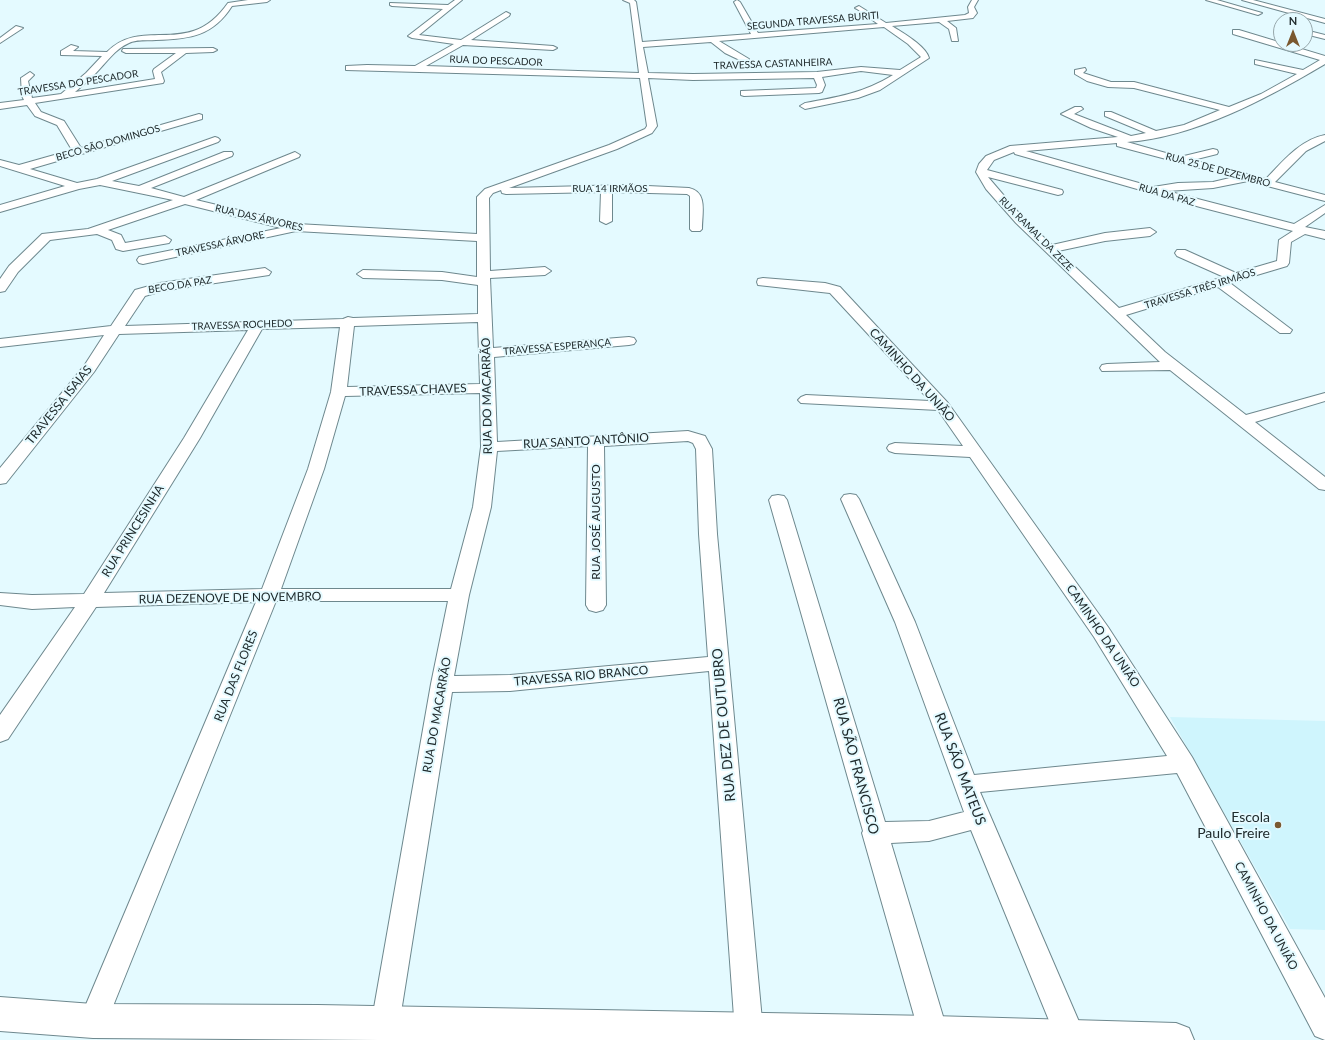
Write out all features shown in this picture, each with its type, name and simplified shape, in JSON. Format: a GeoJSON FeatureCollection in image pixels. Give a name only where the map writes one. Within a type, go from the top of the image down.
{"type":"FeatureCollection","features":[{"type":"Feature","properties":{"kind":"highway"},"geometry":{"type":"LineString","coordinates":[[0,1014],[94,1021],[318,1022],[749,1031],[933,1033],[1176,1040]]}},
{"type":"Feature","properties":{"kind":"street"},"geometry":{"type":"LineString","coordinates":[[65,95],[96,68],[110,53],[129,40],[194,35],[222,18],[230,4],[267,0]]}},
{"type":"Feature","properties":{"kind":"street"},"geometry":{"type":"LineString","coordinates":[[459,0],[412,36],[460,42],[553,48]]}},
{"type":"Feature","properties":{"kind":"street"},"geometry":{"type":"LineString","coordinates":[[489,192],[607,150],[647,132],[652,126],[643,76],[640,45],[634,16],[634,4],[626,0]]}},
{"type":"Feature","properties":{"kind":"street","name":"SEGUNDA TRAVESSA BURITI"},"geometry":{"type":"LineString","coordinates":[[640,45],[885,25],[970,16],[973,13],[971,7],[975,0]]}},
{"type":"Feature","properties":{"kind":"street"},"geometry":{"type":"LineString","coordinates":[[1245,0],[1325,21]]}},
{"type":"Feature","properties":{"kind":"street"},"geometry":{"type":"LineString","coordinates":[[737,2],[756,36]]}},
{"type":"Feature","properties":{"kind":"street"},"geometry":{"type":"LineString","coordinates":[[1209,2],[1219,3],[1264,16],[1249,19]]}},
{"type":"Feature","properties":{"kind":"street"},"geometry":{"type":"LineString","coordinates":[[392,4],[450,7]]}},
{"type":"Feature","properties":{"kind":"street"},"geometry":{"type":"LineString","coordinates":[[805,106],[862,94],[877,88],[922,60],[925,56],[911,42],[859,8]]}},
{"type":"Feature","properties":{"kind":"street"},"geometry":{"type":"LineString","coordinates":[[416,68],[488,27],[506,14]]}},
{"type":"Feature","properties":{"kind":"street"},"geometry":{"type":"LineString","coordinates":[[940,19],[952,28],[955,39]]}},
{"type":"Feature","properties":{"kind":"street"},"geometry":{"type":"LineString","coordinates":[[0,41],[19,28]]}},
{"type":"Feature","properties":{"kind":"street"},"geometry":{"type":"LineString","coordinates":[[1313,28],[1325,32]]}},
{"type":"Feature","properties":{"kind":"street"},"geometry":{"type":"LineString","coordinates":[[1236,32],[1325,60]]}},
{"type":"Feature","properties":{"kind":"street"},"geometry":{"type":"LineString","coordinates":[[1313,34],[1325,37]]}},
{"type":"Feature","properties":{"kind":"street"},"geometry":{"type":"LineString","coordinates":[[713,40],[728,51],[746,60]]}},
{"type":"Feature","properties":{"kind":"street"},"geometry":{"type":"LineString","coordinates":[[498,53],[510,45]]}},
{"type":"Feature","properties":{"kind":"street"},"geometry":{"type":"LineString","coordinates":[[74,47],[64,53],[212,50]]}},
{"type":"Feature","properties":{"kind":"street","name":"TRAVESSA DO PESCADOR"},"geometry":{"type":"LineString","coordinates":[[0,106],[160,81],[157,71],[183,51]]}},
{"type":"Feature","properties":{"kind":"street"},"geometry":{"type":"LineString","coordinates":[[1058,192],[981,172],[982,167],[990,158],[1010,149],[1133,139],[1158,135],[1187,127],[1264,96],[1325,60]]}},
{"type":"Feature","properties":{"kind":"street"},"geometry":{"type":"LineString","coordinates":[[474,70],[486,62]]}},
{"type":"Feature","properties":{"kind":"street"},"geometry":{"type":"LineString","coordinates":[[1258,62],[1325,74]]}},
{"type":"Feature","properties":{"kind":"street","name":"RUA DO PESCADOR"},"geometry":{"type":"LineString","coordinates":[[348,68],[416,68],[643,76]]}},
{"type":"Feature","properties":{"kind":"street","name":"TRAVESSA CASTANHEIRA"},"geometry":{"type":"LineString","coordinates":[[643,76],[712,77],[816,75],[866,69],[902,73]]}},
{"type":"Feature","properties":{"kind":"street"},"geometry":{"type":"LineString","coordinates":[[1082,70],[1078,72],[1079,74],[1090,79],[1116,86],[1134,85],[1230,110]]}},
{"type":"Feature","properties":{"kind":"street"},"geometry":{"type":"LineString","coordinates":[[30,75],[24,80],[26,96],[29,101],[38,114],[61,123],[78,152]]}},
{"type":"Feature","properties":{"kind":"street"},"geometry":{"type":"LineString","coordinates":[[744,93],[819,90],[822,85],[816,75]]}},
{"type":"Feature","properties":{"kind":"street"},"geometry":{"type":"LineString","coordinates":[[1078,109],[1066,114],[1094,126],[1133,139]]}},
{"type":"Feature","properties":{"kind":"street"},"geometry":{"type":"LineString","coordinates":[[1108,114],[1158,135]]}},
{"type":"Feature","properties":{"kind":"street","name":"BECO SÃO DOMINGOS"},"geometry":{"type":"LineString","coordinates":[[18,169],[198,117]]}},
{"type":"Feature","properties":{"kind":"street"},"geometry":{"type":"LineString","coordinates":[[1268,183],[1300,151],[1323,138]]}},
{"type":"Feature","properties":{"kind":"street"},"geometry":{"type":"LineString","coordinates":[[100,182],[215,140]]}},
{"type":"Feature","properties":{"kind":"street","name":"RUA 25 DE DEZEMBRO"},"geometry":{"type":"LineString","coordinates":[[1111,141],[1325,198]]}},
{"type":"Feature","properties":{"kind":"street","name":"RUA DA PAZ"},"geometry":{"type":"LineString","coordinates":[[1010,149],[1148,190],[1325,235]]}},
{"type":"Feature","properties":{"kind":"street"},"geometry":{"type":"LineString","coordinates":[[1180,159],[1213,152]]}},
{"type":"Feature","properties":{"kind":"street"},"geometry":{"type":"LineString","coordinates":[[140,189],[228,154]]}},
{"type":"Feature","properties":{"kind":"street"},"geometry":{"type":"LineString","coordinates":[[2,281],[20,260],[46,237],[84,234],[98,230],[185,200],[291,157]]}},
{"type":"Feature","properties":{"kind":"street"},"geometry":{"type":"LineString","coordinates":[[0,163],[18,169],[81,184]]}},
{"type":"Feature","properties":{"kind":"street","name":"RUA RAMAL DA ZEZE"},"geometry":{"type":"LineString","coordinates":[[981,172],[1002,201],[1048,249],[1172,366],[1325,485]]}},
{"type":"Feature","properties":{"kind":"street"},"geometry":{"type":"LineString","coordinates":[[1148,190],[1178,186],[1213,185],[1247,178]]}},
{"type":"Feature","properties":{"kind":"street","name":"RUA DAS ÁRVORES"},"geometry":{"type":"LineString","coordinates":[[81,184],[100,182],[140,189],[297,228],[419,236],[483,238]]}},
{"type":"Feature","properties":{"kind":"street"},"geometry":{"type":"LineString","coordinates":[[0,209],[81,184]]}},
{"type":"Feature","properties":{"kind":"street"},"geometry":{"type":"LineString","coordinates":[[606,221],[607,188]]}},
{"type":"Feature","properties":{"kind":"street","name":"RUA 14 IRMÃOS"},"geometry":{"type":"LineString","coordinates":[[489,192],[607,188],[642,188],[693,192],[696,196],[696,229]]}},
{"type":"Feature","properties":{"kind":"street","name":"RUA DO MACARRÃO"},"geometry":{"type":"LineString","coordinates":[[385,1024],[442,684],[459,595],[482,507],[489,446],[483,197],[489,192]]}},
{"type":"Feature","properties":{"kind":"street"},"geometry":{"type":"LineString","coordinates":[[1299,229],[1325,208]]}},
{"type":"Feature","properties":{"kind":"street","name":"TRAVESSA ÁRVORE"},"geometry":{"type":"LineString","coordinates":[[142,260],[297,228]]}},
{"type":"Feature","properties":{"kind":"street","name":"TRAVESSA TRÊS IRMÃOS"},"geometry":{"type":"LineString","coordinates":[[1117,313],[1221,283],[1283,263],[1285,240],[1299,229]]}},
{"type":"Feature","properties":{"kind":"street"},"geometry":{"type":"LineString","coordinates":[[98,230],[117,238],[120,246],[123,247],[165,240]]}},
{"type":"Feature","properties":{"kind":"street"},"geometry":{"type":"LineString","coordinates":[[1048,249],[1105,237],[1150,232]]}},
{"type":"Feature","properties":{"kind":"street"},"geometry":{"type":"LineString","coordinates":[[1181,253],[1237,278]]}},
{"type":"Feature","properties":{"kind":"street"},"geometry":{"type":"LineString","coordinates":[[363,274],[484,278],[545,271]]}},
{"type":"Feature","properties":{"kind":"street","name":"BECO DA PAZ"},"geometry":{"type":"LineString","coordinates":[[116,330],[138,296],[143,292],[265,272]]}},
{"type":"Feature","properties":{"kind":"street","name":"CAMINHO DA UNIÃO"},"geometry":{"type":"LineString","coordinates":[[763,282],[825,287],[836,291],[943,406],[1101,632],[1184,764],[1325,1026]]}},
{"type":"Feature","properties":{"kind":"street"},"geometry":{"type":"LineString","coordinates":[[1221,283],[1285,330]]}},
{"type":"Feature","properties":{"kind":"street","name":"TRAVESSA ROCHEDO"},"geometry":{"type":"LineString","coordinates":[[0,343],[116,330],[258,324],[486,318]]}},
{"type":"Feature","properties":{"kind":"street","name":"RUA DAS FLORES"},"geometry":{"type":"LineString","coordinates":[[94,1021],[269,595],[316,469],[339,392],[348,322]]}},
{"type":"Feature","properties":{"kind":"street","name":"RUA PRINCESINHA"},"geometry":{"type":"LineString","coordinates":[[0,733],[90,600],[192,438],[258,324]]}},
{"type":"Feature","properties":{"kind":"street","name":"TRAVESSA ISAIAS"},"geometry":{"type":"LineString","coordinates":[[0,479],[89,369],[116,330]]}},
{"type":"Feature","properties":{"kind":"street","name":"TRAVESSA ESPERANÇA"},"geometry":{"type":"LineString","coordinates":[[486,353],[629,341]]}},
{"type":"Feature","properties":{"kind":"street"},"geometry":{"type":"LineString","coordinates":[[1107,368],[1172,366]]}},
{"type":"Feature","properties":{"kind":"street","name":"TRAVESSA CHAVES"},"geometry":{"type":"LineString","coordinates":[[339,392],[488,388]]}},
{"type":"Feature","properties":{"kind":"street"},"geometry":{"type":"LineString","coordinates":[[1242,421],[1323,397]]}},
{"type":"Feature","properties":{"kind":"street"},"geometry":{"type":"LineString","coordinates":[[806,400],[943,406]]}},
{"type":"Feature","properties":{"kind":"street","name":"RUA SANTO ANTÔNIO"},"geometry":{"type":"LineString","coordinates":[[489,446],[682,436]]}},
{"type":"Feature","properties":{"kind":"street","name":"RUA DEZ DE OUTUBRO"},"geometry":{"type":"LineString","coordinates":[[682,436],[698,437],[701,440],[704,449],[708,534],[749,1031]]}},
{"type":"Feature","properties":{"kind":"street","name":"RUA JOSÉ AUGUSTO"},"geometry":{"type":"LineString","coordinates":[[596,440],[596,604]]}},
{"type":"Feature","properties":{"kind":"street"},"geometry":{"type":"LineString","coordinates":[[895,448],[975,452]]}},
{"type":"Feature","properties":{"kind":"street","name":"RUA SÃO MATEUS"},"geometry":{"type":"LineString","coordinates":[[850,499],[905,622],[978,818],[1071,1038]]}},
{"type":"Feature","properties":{"kind":"street","name":"RUA SÃO FRANCISCO"},"geometry":{"type":"LineString","coordinates":[[778,500],[820,636],[874,833],[933,1033]]}},
{"type":"Feature","properties":{"kind":"street","name":"RUA DEZENOVE DE NOVEMBRO"},"geometry":{"type":"LineString","coordinates":[[0,599],[32,602],[269,595],[459,595]]}},
{"type":"Feature","properties":{"kind":"street","name":"TRAVESSA RIO BRANCO"},"geometry":{"type":"LineString","coordinates":[[442,684],[510,683],[719,663]]}},
{"type":"Feature","properties":{"kind":"street"},"geometry":{"type":"LineString","coordinates":[[966,785],[1012,779],[1184,764]]}},
{"type":"Feature","properties":{"kind":"street"},"geometry":{"type":"LineString","coordinates":[[874,833],[929,831],[978,818]]}},
{"type":"Feature","properties":{"kind":"shaded area","name":"Escola Paulo Freire"},"geometry":{"type":"Polygon","coordinates":[[[1170,717],[1325,721],[1325,930],[1290,929],[1170,717]]]}},
{"type":"Feature","properties":{"kind":"place","name":"Escola Paulo Freire"},"geometry":{"type":"Point","coordinates":[1278,825]}}]}
